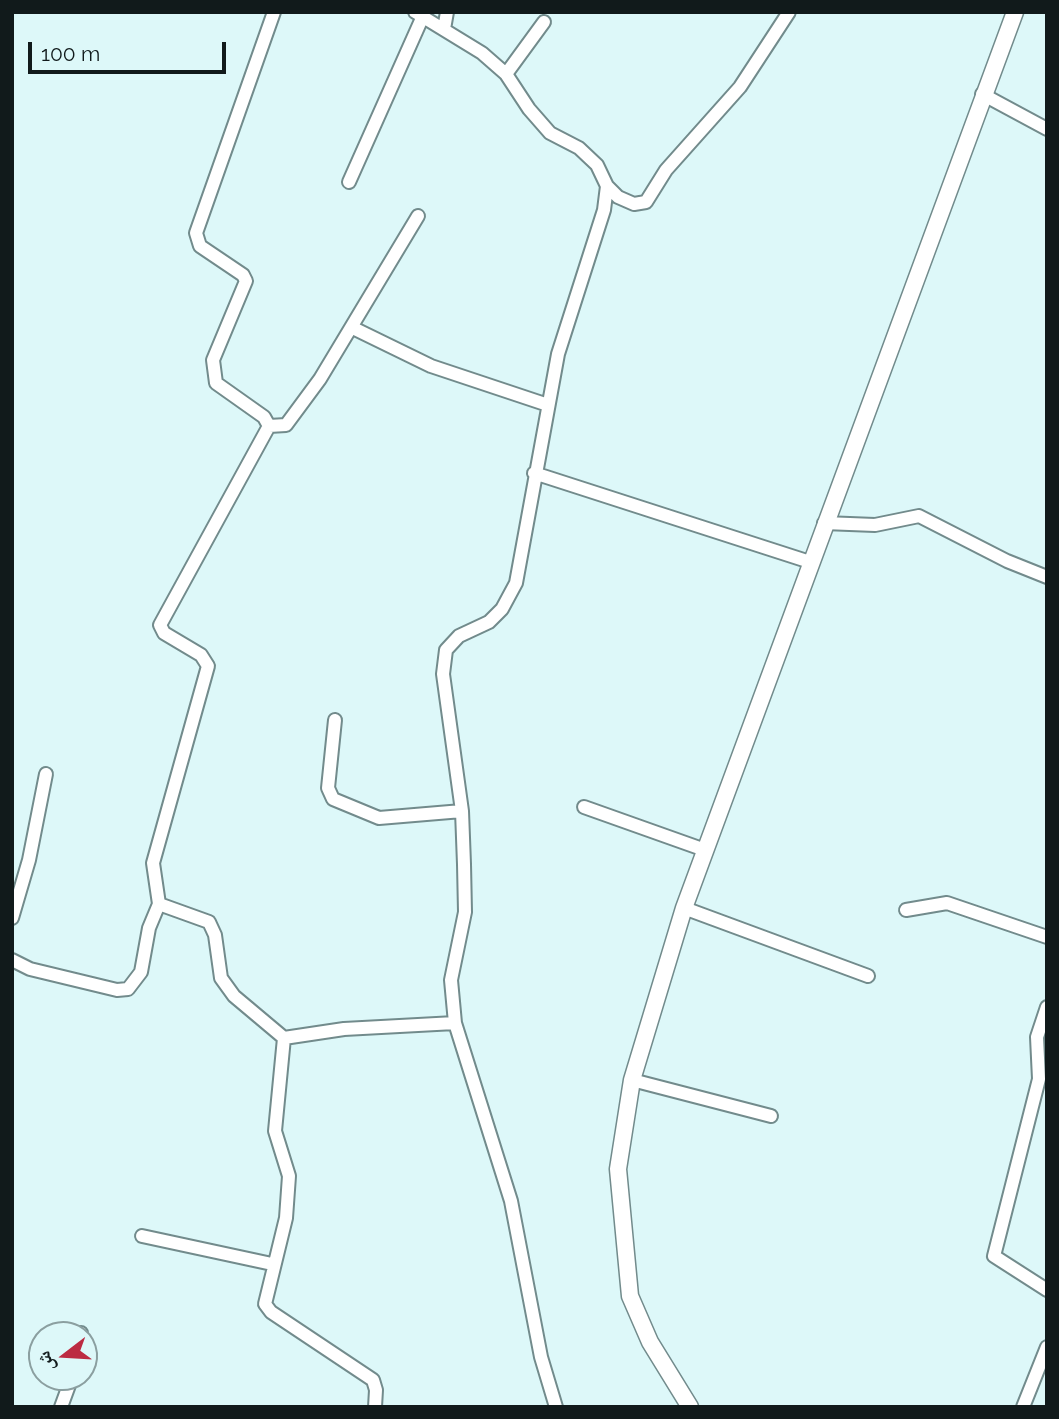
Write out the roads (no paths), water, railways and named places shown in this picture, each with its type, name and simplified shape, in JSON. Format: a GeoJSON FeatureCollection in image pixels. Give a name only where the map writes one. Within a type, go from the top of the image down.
{"type":"FeatureCollection","features":[{"type":"Feature","properties":{"kind":"street"},"geometry":{"type":"LineString","coordinates":[[269,426],[264,417],[216,383],[213,360],[246,281],[243,275],[200,246],[196,233],[274,12]]}},
{"type":"Feature","properties":{"kind":"street"},"geometry":{"type":"LineString","coordinates":[[444,29],[447,12]]}},
{"type":"Feature","properties":{"kind":"street"},"geometry":{"type":"LineString","coordinates":[[348,182],[419,14],[482,53],[506,74],[529,109],[550,133],[579,148],[597,164],[607,186],[618,197],[634,204],[646,202],[666,170],[740,88],[789,12]]}},
{"type":"Feature","properties":{"kind":"street"},"geometry":{"type":"LineString","coordinates":[[690,1407],[650,1342],[630,1296],[618,1168],[632,1080],[684,908],[982,94],[1015,12]]}},
{"type":"Feature","properties":{"kind":"street"},"geometry":{"type":"LineString","coordinates":[[506,74],[544,22]]}},
{"type":"Feature","properties":{"kind":"street"},"geometry":{"type":"LineString","coordinates":[[982,94],[1047,129]]}},
{"type":"Feature","properties":{"kind":"street"},"geometry":{"type":"LineString","coordinates":[[556,1407],[541,1357],[511,1201],[455,1023],[451,980],[465,912],[462,811],[443,674],[446,650],[459,636],[489,622],[502,609],[516,583],[534,472],[558,354],[604,210],[607,186]]}},
{"type":"Feature","properties":{"kind":"street"},"geometry":{"type":"LineString","coordinates":[[269,426],[286,425],[353,328],[418,216]]}},
{"type":"Feature","properties":{"kind":"street"},"geometry":{"type":"LineString","coordinates":[[353,328],[431,366],[548,405]]}},
{"type":"Feature","properties":{"kind":"street"},"geometry":{"type":"LineString","coordinates":[[12,960],[30,969],[117,990],[128,989],[141,972],[149,928],[159,904],[153,863],[208,666],[201,654],[164,633],[160,625],[269,426]]}},
{"type":"Feature","properties":{"kind":"street"},"geometry":{"type":"LineString","coordinates":[[534,472],[810,562]]}},
{"type":"Feature","properties":{"kind":"street"},"geometry":{"type":"LineString","coordinates":[[824,523],[875,524],[919,516],[1007,561],[1047,577]]}},
{"type":"Feature","properties":{"kind":"street"},"geometry":{"type":"LineString","coordinates":[[335,720],[328,788],[332,799],[379,818],[462,811]]}},
{"type":"Feature","properties":{"kind":"street"},"geometry":{"type":"LineString","coordinates":[[12,918],[29,860],[46,774]]}},
{"type":"Feature","properties":{"kind":"street"},"geometry":{"type":"LineString","coordinates":[[584,807],[705,850]]}},
{"type":"Feature","properties":{"kind":"street"},"geometry":{"type":"LineString","coordinates":[[906,910],[947,903],[1047,937]]}},
{"type":"Feature","properties":{"kind":"street"},"geometry":{"type":"LineString","coordinates":[[159,904],[209,922],[215,935],[221,978],[234,996],[284,1038],[344,1029],[455,1023]]}},
{"type":"Feature","properties":{"kind":"street"},"geometry":{"type":"LineString","coordinates":[[684,908],[868,976]]}},
{"type":"Feature","properties":{"kind":"street"},"geometry":{"type":"LineString","coordinates":[[1047,1007],[1037,1037],[1039,1079],[994,1256],[1047,1290]]}},
{"type":"Feature","properties":{"kind":"street"},"geometry":{"type":"LineString","coordinates":[[284,1038],[275,1131],[289,1176],[286,1218],[272,1264],[265,1304],[271,1312],[373,1380],[376,1391],[375,1407]]}},
{"type":"Feature","properties":{"kind":"street"},"geometry":{"type":"LineString","coordinates":[[632,1080],[771,1116]]}},
{"type":"Feature","properties":{"kind":"street"},"geometry":{"type":"LineString","coordinates":[[142,1236],[272,1264]]}},
{"type":"Feature","properties":{"kind":"street"},"geometry":{"type":"LineString","coordinates":[[1023,1407],[1047,1347]]}}]}
